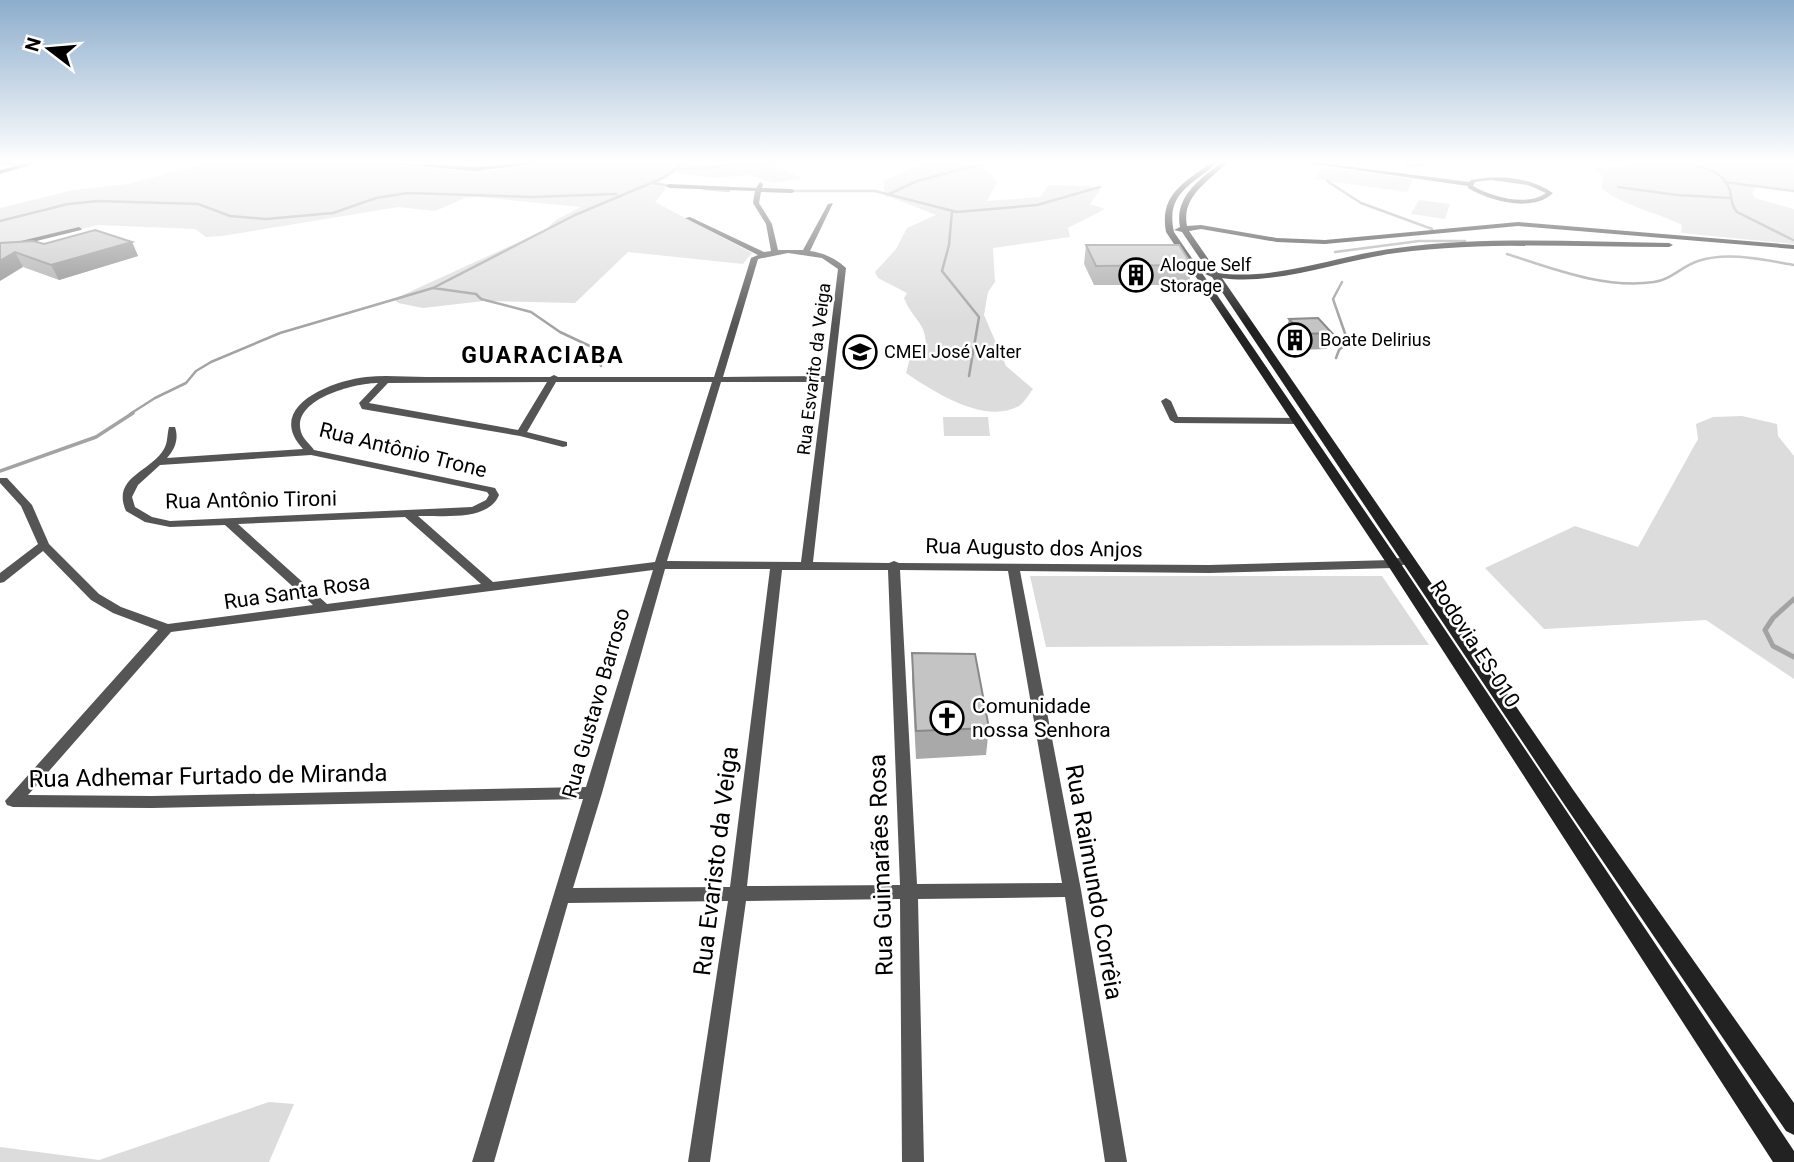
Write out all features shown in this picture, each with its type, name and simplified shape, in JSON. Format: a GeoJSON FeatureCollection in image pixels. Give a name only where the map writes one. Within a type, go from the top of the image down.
{"type":"FeatureCollection","features":[{"type":"Feature","properties":{"kind":"main road"},"geometry":{"type":"LineString","coordinates":[[1166,216],[1170,232],[1201,227],[1272,239],[1325,242],[1527,224],[1794,247]]}},
{"type":"Feature","properties":{"kind":"main road"},"geometry":{"type":"LineString","coordinates":[[1182,216],[1184,229]]}},
{"type":"Feature","properties":{"kind":"main road"},"geometry":{"type":"LineString","coordinates":[[1194,216],[1227,231]]}},
{"type":"Feature","properties":{"kind":"main road"},"geometry":{"type":"LineString","coordinates":[[1470,227],[1513,231],[1524,239],[1504,246]]}},
{"type":"Feature","properties":{"kind":"main road","name":"Rodovia ES-010"},"geometry":{"type":"LineString","coordinates":[[1184,229],[1787,1162]]}},
{"type":"Feature","properties":{"kind":"main road"},"geometry":{"type":"LineString","coordinates":[[1587,229],[1555,229],[1549,234],[1563,241],[1594,245]]}},
{"type":"Feature","properties":{"kind":"main road","name":"Rodovia ES-010"},"geometry":{"type":"LineString","coordinates":[[1170,232],[1298,421],[1794,1123]]}},
{"type":"Feature","properties":{"kind":"main road"},"geometry":{"type":"LineString","coordinates":[[1195,268],[1215,276],[1244,277],[1399,250],[1504,246],[1674,245],[1794,254]]}},
{"type":"Feature","properties":{"kind":"main road"},"geometry":{"type":"LineString","coordinates":[[1246,323],[1248,316],[1234,293],[1236,288],[1252,279],[1277,271]]}},
{"type":"Feature","properties":{"kind":"street"},"geometry":{"type":"LineString","coordinates":[[764,216],[769,224],[775,253]]}},
{"type":"Feature","properties":{"kind":"street"},"geometry":{"type":"LineString","coordinates":[[805,253],[825,216]]}},
{"type":"Feature","properties":{"kind":"street"},"geometry":{"type":"LineString","coordinates":[[688,218],[759,256]]}},
{"type":"Feature","properties":{"kind":"street"},"geometry":{"type":"LineString","coordinates":[[0,248],[79,229]]}},
{"type":"Feature","properties":{"kind":"street","name":"Rua Esvarito da Veiga"},"geometry":{"type":"LineString","coordinates":[[759,256],[805,253],[826,257],[842,268],[807,566]]}},
{"type":"Feature","properties":{"kind":"street","name":"Rua Gustavo Barroso"},"geometry":{"type":"LineString","coordinates":[[483,1162],[660,565],[759,256]]}},
{"type":"Feature","properties":{"kind":"street"},"geometry":{"type":"LineString","coordinates":[[520,433],[554,378]]}},
{"type":"Feature","properties":{"kind":"street","name":"Rua Antônio Trone"},"geometry":{"type":"LineString","coordinates":[[474,510],[491,502],[494,495],[491,490],[311,452],[299,439],[294,427],[298,412],[308,401],[344,385],[365,380],[828,379]]}},
{"type":"Feature","properties":{"kind":"street"},"geometry":{"type":"LineString","coordinates":[[385,380],[364,403],[365,407],[520,433],[563,444]]}},
{"type":"Feature","properties":{"kind":"street"},"geometry":{"type":"LineString","coordinates":[[1166,401],[1175,420],[1298,421]]}},
{"type":"Feature","properties":{"kind":"street","name":"Rua Antônio Tironi"},"geometry":{"type":"LineString","coordinates":[[172,429],[172,444],[160,462],[134,482],[127,497],[130,509],[149,520],[170,524],[474,510]]}},
{"type":"Feature","properties":{"kind":"street"},"geometry":{"type":"LineString","coordinates":[[160,462],[311,452]]}},
{"type":"Feature","properties":{"kind":"street","name":"Rua Santa Rosa"},"geometry":{"type":"LineString","coordinates":[[3,480],[26,505],[44,545],[95,597],[117,610],[167,628],[660,565]]}},
{"type":"Feature","properties":{"kind":"street"},"geometry":{"type":"LineString","coordinates":[[409,514],[489,585]]}},
{"type":"Feature","properties":{"kind":"street"},"geometry":{"type":"LineString","coordinates":[[229,522],[324,608]]}},
{"type":"Feature","properties":{"kind":"street"},"geometry":{"type":"LineString","coordinates":[[0,579],[44,545]]}},
{"type":"Feature","properties":{"kind":"street","name":"Rua Augusto dos Anjos"},"geometry":{"type":"LineString","coordinates":[[660,565],[1209,569],[1400,562]]}},
{"type":"Feature","properties":{"kind":"street","name":"Rua Evaristo da Veiga"},"geometry":{"type":"LineString","coordinates":[[699,1162],[738,894],[777,565]]}},
{"type":"Feature","properties":{"kind":"street","name":"Rua Guimarães Rosa"},"geometry":{"type":"LineString","coordinates":[[894,565],[909,892],[913,1162]]}},
{"type":"Feature","properties":{"kind":"street","name":"Rua Raimundo Corrêia"},"geometry":{"type":"LineString","coordinates":[[1014,569],[1072,890],[1116,1162]]}},
{"type":"Feature","properties":{"kind":"street","name":"Rua Adhemar Furtado de Miranda"},"geometry":{"type":"LineString","coordinates":[[167,628],[13,801],[166,801],[594,793]]}},
{"type":"Feature","properties":{"kind":"street"},"geometry":{"type":"LineString","coordinates":[[563,896],[1072,890]]}},
{"type":"Feature","properties":{"kind":"shaded area"},"geometry":{"type":"Polygon","coordinates":[[[0,216],[342,216],[206,237],[195,229],[98,225],[0,248],[0,216]]]}},
{"type":"Feature","properties":{"kind":"shaded area"},"geometry":{"type":"Polygon","coordinates":[[[563,216],[682,216],[752,253],[743,264],[628,252],[575,303],[484,301],[423,308],[398,303],[394,299],[545,230],[563,216]]]}},
{"type":"Feature","properties":{"kind":"shaded area"},"geometry":{"type":"Polygon","coordinates":[[[933,216],[1091,216],[1068,228],[1070,237],[993,248],[995,282],[988,292],[984,315],[1006,366],[1033,389],[1021,405],[1006,411],[976,409],[945,397],[906,373],[910,358],[926,344],[925,336],[904,298],[907,293],[878,278],[875,272],[896,249],[907,228],[933,216]]]}},
{"type":"Feature","properties":{"kind":"shaded area"},"geometry":{"type":"Polygon","coordinates":[[[1662,216],[1794,216],[1794,244],[1681,233],[1682,225],[1662,216]]]}},
{"type":"Feature","properties":{"kind":"shaded area"},"geometry":{"type":"Polygon","coordinates":[[[1742,416],[1777,424],[1778,436],[1794,456],[1794,679],[1706,620],[1544,629],[1485,568],[1575,526],[1638,547],[1698,439],[1696,424],[1713,417],[1742,416]]]}},
{"type":"Feature","properties":{"kind":"shaded area"},"geometry":{"type":"Polygon","coordinates":[[[943,417],[988,417],[990,436],[944,436],[943,417]]]}},
{"type":"Feature","properties":{"kind":"shaded area"},"geometry":{"type":"Polygon","coordinates":[[[1030,576],[1382,576],[1429,645],[1046,647],[1030,576]]]}},
{"type":"Feature","properties":{"kind":"shaded area"},"geometry":{"type":"Polygon","coordinates":[[[269,1102],[294,1104],[269,1162],[0,1162],[0,1147],[99,1160],[269,1102]]]}},
{"type":"Feature","properties":{"kind":"building"},"geometry":{"type":"Polygon","coordinates":[[[95,230],[132,242],[51,265],[15,252],[0,261],[0,243],[33,241],[44,244],[95,230]]]}},
{"type":"Feature","properties":{"kind":"building"},"geometry":{"type":"Polygon","coordinates":[[[1086,245],[1179,245],[1192,265],[1096,266],[1086,245]]]}},
{"type":"Feature","properties":{"kind":"building"},"geometry":{"type":"Polygon","coordinates":[[[1318,318],[1332,333],[1302,334],[1289,319],[1318,318]]]}},
{"type":"Feature","properties":{"kind":"building","name":"Comunidade nossa Senhora"},"geometry":{"type":"Polygon","coordinates":[[[912,653],[975,654],[989,728],[916,731],[912,653]]]}},
{"type":"Feature","properties":{"kind":"waterway"},"geometry":{"type":"LineString","coordinates":[[0,221],[19,216]]}},
{"type":"Feature","properties":{"kind":"waterway"},"geometry":{"type":"LineString","coordinates":[[233,216],[266,219],[297,216]]}},
{"type":"Feature","properties":{"kind":"waterway"},"geometry":{"type":"LineString","coordinates":[[433,288],[573,216]]}},
{"type":"Feature","properties":{"kind":"waterway"},"geometry":{"type":"LineString","coordinates":[[952,216],[949,245],[942,271],[979,317],[969,376]]}},
{"type":"Feature","properties":{"kind":"waterway"},"geometry":{"type":"LineString","coordinates":[[1397,216],[1432,229]]}},
{"type":"Feature","properties":{"kind":"waterway"},"geometry":{"type":"LineString","coordinates":[[1745,216],[1793,240]]}},
{"type":"Feature","properties":{"kind":"waterway"},"geometry":{"type":"LineString","coordinates":[[1335,252],[1419,241],[1465,241]]}},
{"type":"Feature","properties":{"kind":"waterway"},"geometry":{"type":"LineString","coordinates":[[1507,254],[1579,276],[1617,283],[1660,281],[1692,263],[1710,258],[1746,257],[1794,265]]}},
{"type":"Feature","properties":{"kind":"waterway"},"geometry":{"type":"LineString","coordinates":[[1336,358],[1339,350],[1348,342],[1333,299],[1342,282]]}},
{"type":"Feature","properties":{"kind":"waterway"},"geometry":{"type":"LineString","coordinates":[[130,414],[186,383],[196,371],[211,362],[280,333],[433,288]]}},
{"type":"Feature","properties":{"kind":"waterway"},"geometry":{"type":"LineString","coordinates":[[433,288],[476,294],[481,299],[531,312],[560,332],[594,348],[594,358],[601,366]]}},
{"type":"Feature","properties":{"kind":"waterway"},"geometry":{"type":"LineString","coordinates":[[0,471],[96,437],[133,413]]}},
{"type":"Feature","properties":{"kind":"waterway"},"geometry":{"type":"LineString","coordinates":[[1792,601],[1794,599],[1773,618],[1765,630],[1773,646],[1794,657]]}},
{"type":"Feature","properties":{"kind":"place","name":"Alogue Self Storage"},"geometry":{"type":"Point","coordinates":[1136,275]}},
{"type":"Feature","properties":{"kind":"place","name":"Boate Delirius"},"geometry":{"type":"Point","coordinates":[1295,340]}},
{"type":"Feature","properties":{"kind":"place","name":"CMEI José Valter"},"geometry":{"type":"Point","coordinates":[860,352]}},
{"type":"Feature","properties":{"kind":"place","name":"Comunidade nossa Senhora"},"geometry":{"type":"Point","coordinates":[947,718]}},
{"type":"Feature","properties":{"kind":"district","name":"GUARACIABA"},"geometry":{"type":"Point","coordinates":[543,355]}}]}
